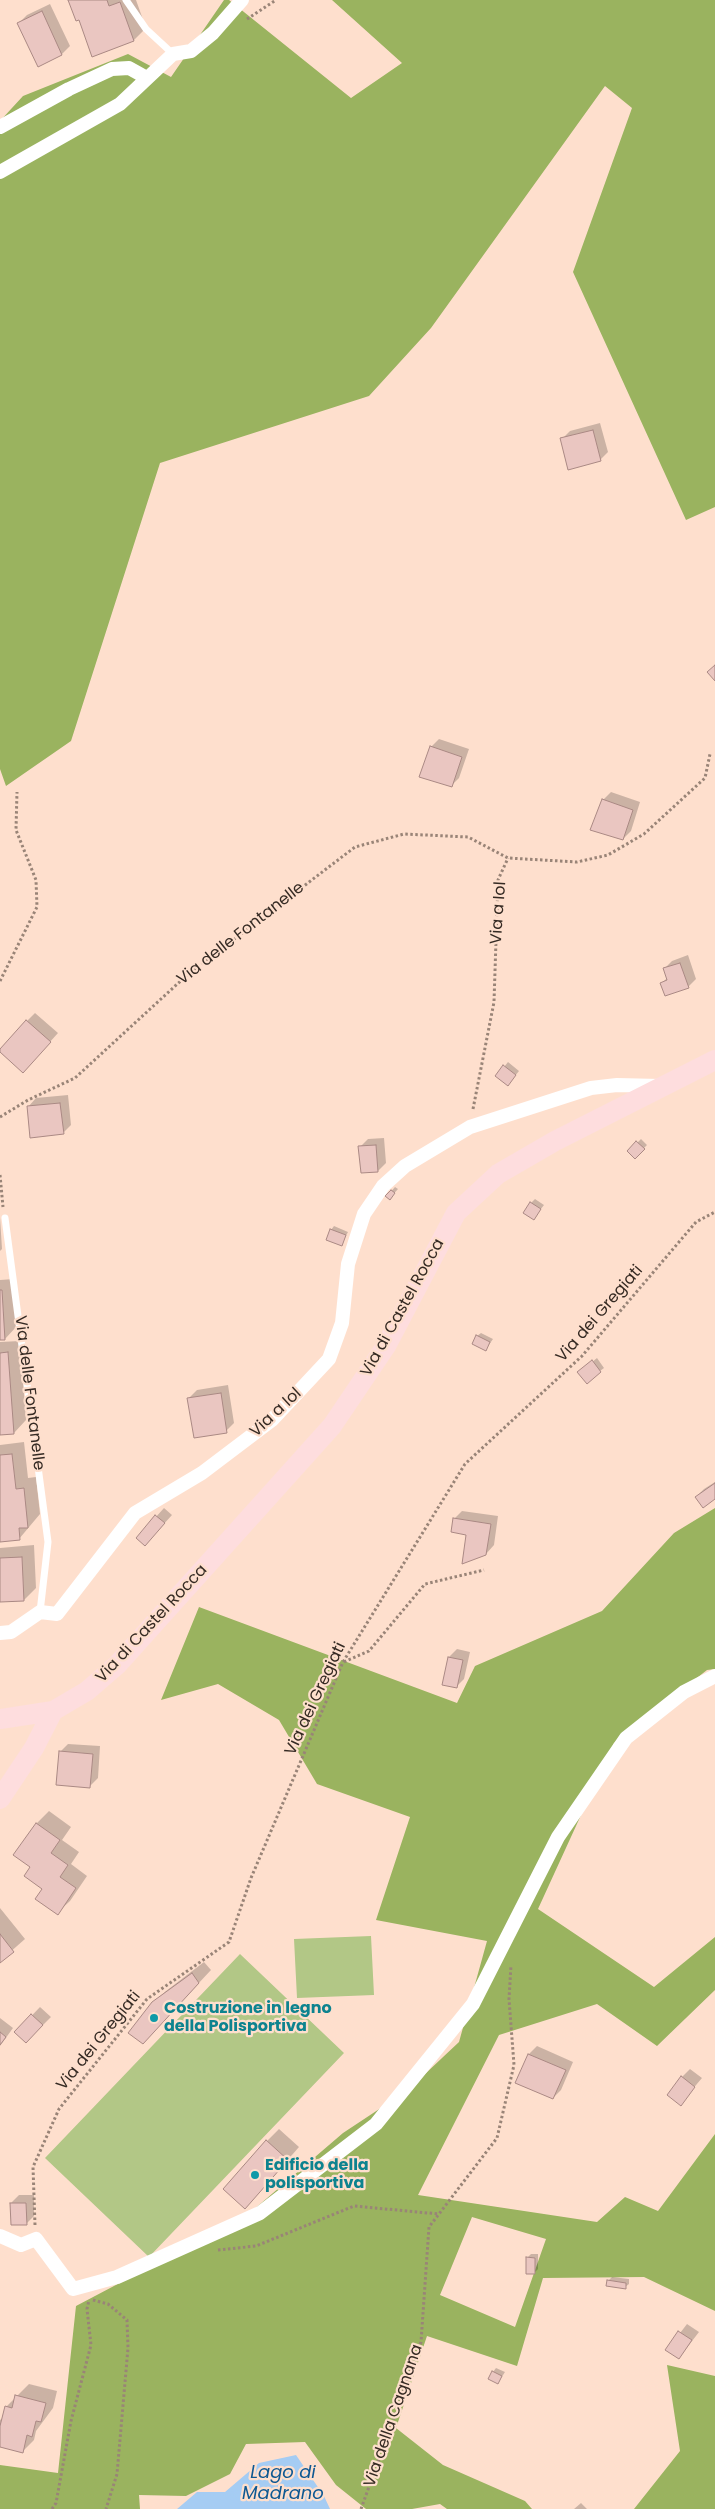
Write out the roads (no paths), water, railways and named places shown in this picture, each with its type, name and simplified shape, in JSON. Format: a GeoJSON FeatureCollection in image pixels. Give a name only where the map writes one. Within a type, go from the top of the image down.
{"type":"FeatureCollection","features":[{"type":"Feature","properties":{"kind":"main road","name":"Via di Castel Rocca"},"geometry":{"type":"LineString","coordinates":[[0,1719],[53,1711],[87,1692],[117,1665],[332,1426],[386,1346],[456,1213],[498,1174],[554,1141],[715,1060]]}},
{"type":"Feature","properties":{"kind":"main road"},"geometry":{"type":"LineString","coordinates":[[1,1792],[34,1748],[53,1711]]}},
{"type":"Feature","properties":{"kind":"street"},"geometry":{"type":"LineString","coordinates":[[0,172],[120,104],[173,54],[191,51],[213,33],[242,0]]}},
{"type":"Feature","properties":{"kind":"street"},"geometry":{"type":"LineString","coordinates":[[0,128],[69,89],[112,69],[129,68],[147,78]]}},
{"type":"Feature","properties":{"kind":"street","name":"Via a Iol"},"geometry":{"type":"LineString","coordinates":[[0,1633],[11,1632],[40,1612],[58,1614],[135,1512],[202,1473],[272,1420],[329,1359],[342,1323],[348,1264],[364,1214],[383,1186],[405,1166],[470,1127],[590,1088],[617,1085],[666,1086]]}},
{"type":"Feature","properties":{"kind":"street"},"geometry":{"type":"LineString","coordinates":[[0,2236],[21,2245],[36,2240],[73,2289],[116,2277],[260,2213],[376,2124],[473,2004],[558,1837],[626,1738],[684,1692],[715,1676]]}},
{"type":"Feature","properties":{"kind":"lane"},"geometry":{"type":"LineString","coordinates":[[126,0],[146,29],[173,54]]}},
{"type":"Feature","properties":{"kind":"lane","name":"Via delle Fontanelle"},"geometry":{"type":"LineString","coordinates":[[4,1218],[48,1542],[40,1612]]}},
{"type":"Feature","properties":{"kind":"water","name":"Lago di Madrano"},"geometry":{"type":"Polygon","coordinates":[[[296,2455],[324,2496],[330,2509],[177,2509],[197,2492],[225,2492],[259,2463],[296,2455]]]}},
{"type":"Feature","properties":{"kind":"place","name":"Costruzione in legno della Polisportiva"},"geometry":{"type":"Point","coordinates":[154,2018]}},
{"type":"Feature","properties":{"kind":"place","name":"Edificio della polisportiva"},"geometry":{"type":"Point","coordinates":[255,2175]}}]}
